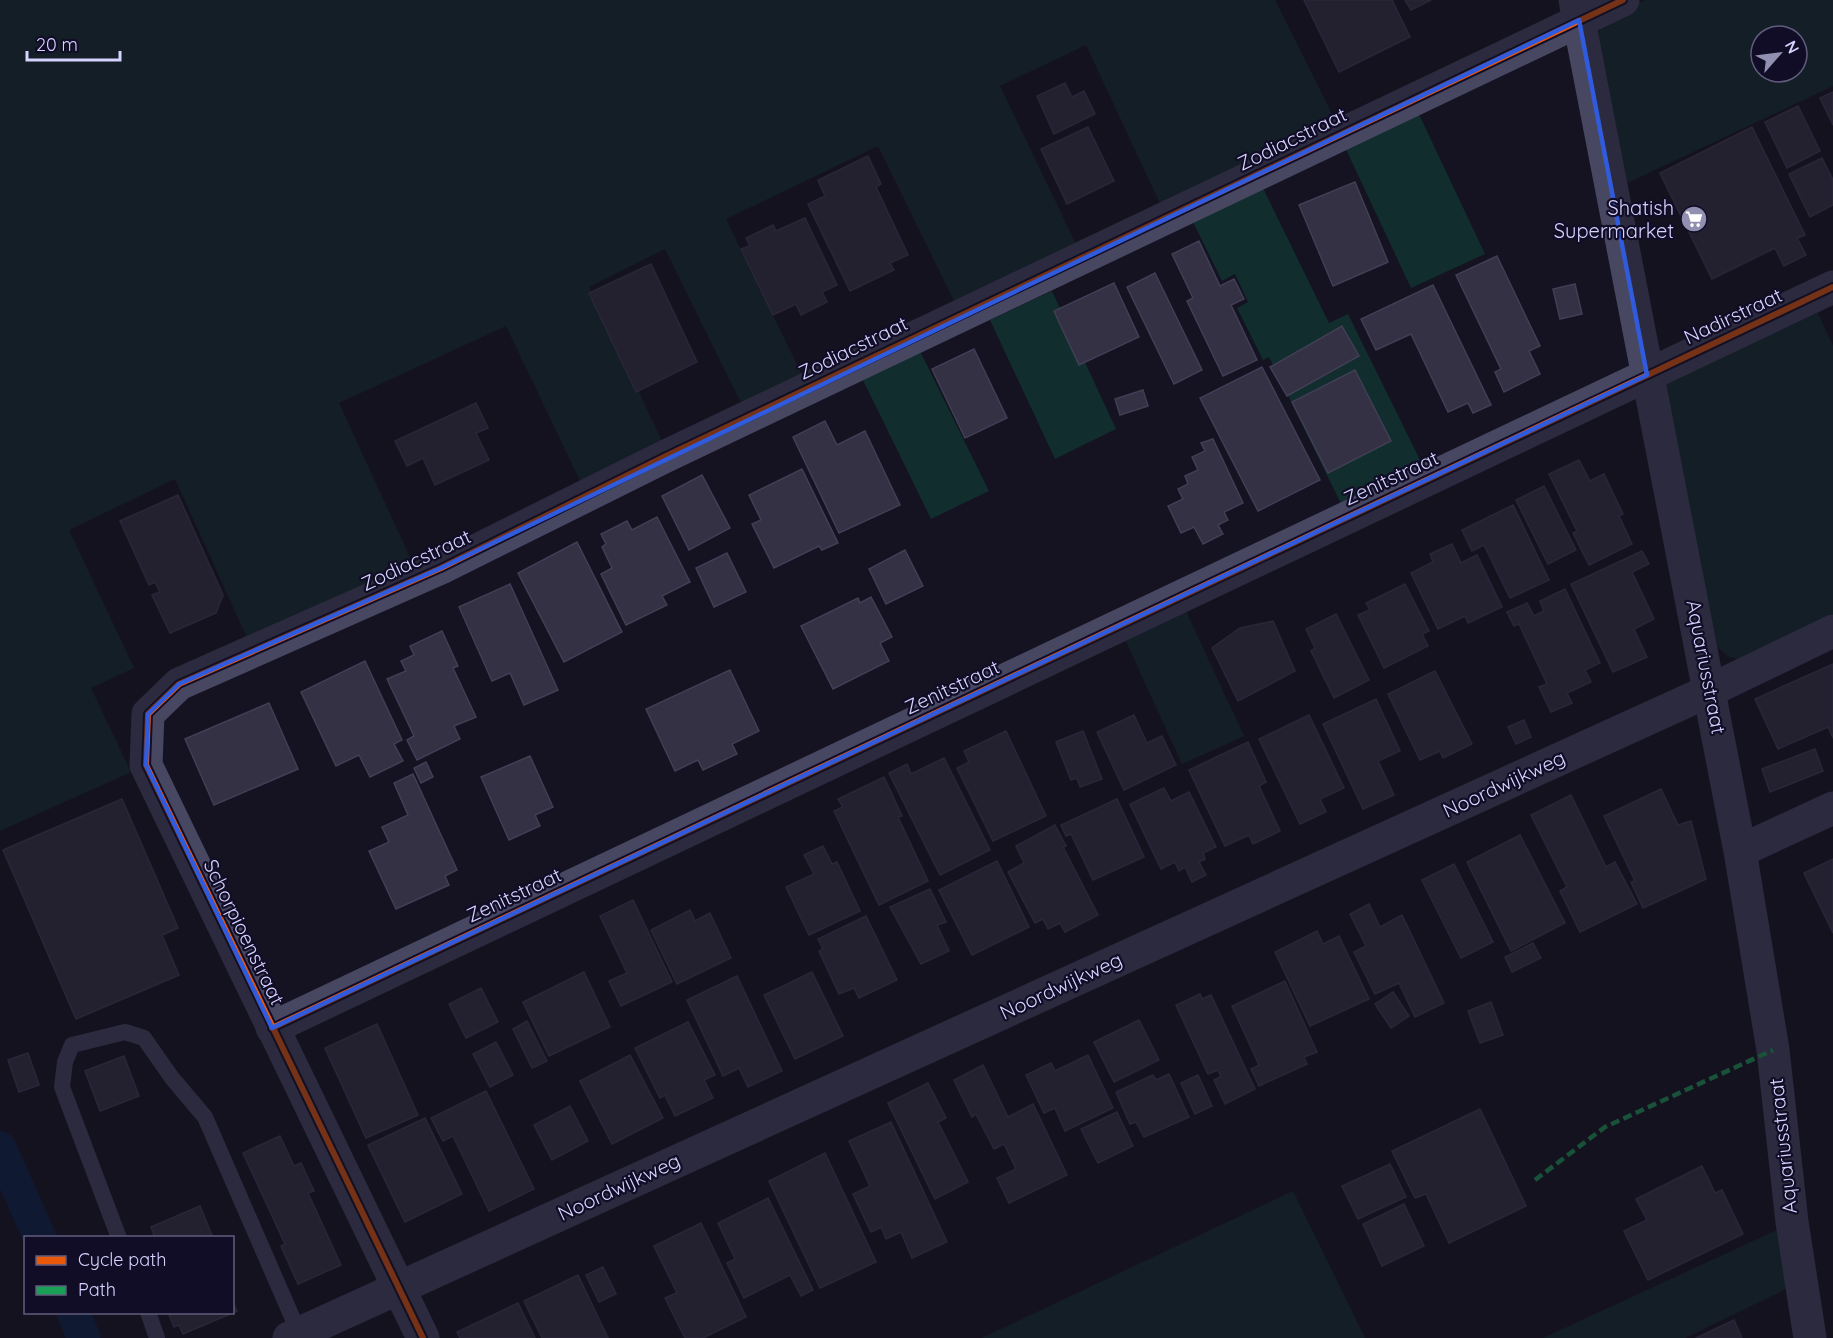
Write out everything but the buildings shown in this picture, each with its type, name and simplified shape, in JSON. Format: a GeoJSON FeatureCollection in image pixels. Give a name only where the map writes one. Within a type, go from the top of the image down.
{"type":"FeatureCollection","features":[{"type":"Feature","properties":{"kind":"street","name":"Zodiacstraat"},"geometry":{"type":"LineString","coordinates":[[148,714],[179,684],[441,568],[1577,10],[1623,0]]}},
{"type":"Feature","properties":{"kind":"street","name":"Aquariusstraat"},"geometry":{"type":"LineString","coordinates":[[1577,10],[1647,375],[1711,690],[1740,850],[1773,1050],[1792,1222],[1810,1338]]}},
{"type":"Feature","properties":{"kind":"street","name":"Nadirstraat"},"geometry":{"type":"LineString","coordinates":[[1647,375],[1833,286]]}},
{"type":"Feature","properties":{"kind":"street","name":"Zenitstraat"},"geometry":{"type":"LineString","coordinates":[[272,1028],[1647,375]]}},
{"type":"Feature","properties":{"kind":"street","name":"Noordwijkweg"},"geometry":{"type":"LineString","coordinates":[[294,1336],[1711,690],[1833,631]]}},
{"type":"Feature","properties":{"kind":"street","name":"Schorpioenstraat"},"geometry":{"type":"LineString","coordinates":[[148,714],[146,765],[423,1338]]}},
{"type":"Feature","properties":{"kind":"street"},"geometry":{"type":"LineString","coordinates":[[1740,850],[1833,808]]}},
{"type":"Feature","properties":{"kind":"lane"},"geometry":{"type":"LineString","coordinates":[[118,1236],[62,1087],[65,1062],[72,1045],[125,1032],[144,1038],[172,1078],[205,1117],[294,1336]]}},
{"type":"Feature","properties":{"kind":"lane"},"geometry":{"type":"LineString","coordinates":[[149,1314],[157,1338]]}},
{"type":"Feature","properties":{"kind":"highlighted area"},"geometry":{"type":"Polygon","coordinates":[[[1579,20],[1647,375],[272,1028],[146,765],[148,714],[179,684],[441,568],[1579,20]]]}},
{"type":"Feature","properties":{"kind":"green space"},"geometry":{"type":"Polygon","coordinates":[[[0,0],[1275,0],[1338,126],[1163,210],[1086,45],[1000,86],[1077,246],[956,305],[878,146],[726,219],[804,379],[744,409],[665,249],[589,287],[664,445],[582,485],[506,326],[339,403],[413,564],[248,640],[175,479],[69,530],[134,668],[91,688],[131,772],[0,831],[0,0]]]}},
{"type":"Feature","properties":{"kind":"green space"},"geometry":{"type":"Polygon","coordinates":[[[1646,0],[1833,0],[1833,86],[1621,186],[1596,36],[1606,23],[1646,0]]]}},
{"type":"Feature","properties":{"kind":"green space"},"geometry":{"type":"Polygon","coordinates":[[[1416,108],[1485,254],[1411,288],[1343,143],[1416,108]]]}},
{"type":"Feature","properties":{"kind":"green space"},"geometry":{"type":"Polygon","coordinates":[[[1261,184],[1329,323],[1348,314],[1426,472],[1345,512],[1269,357],[1263,360],[1237,308],[1248,302],[1235,274],[1222,281],[1191,218],[1261,184]]]}},
{"type":"Feature","properties":{"kind":"green space"},"geometry":{"type":"Polygon","coordinates":[[[1052,291],[1116,429],[1055,459],[990,320],[1052,291]]]}},
{"type":"Feature","properties":{"kind":"green space"},"geometry":{"type":"Polygon","coordinates":[[[1814,305],[1833,346],[1833,614],[1740,659],[1729,657],[1716,646],[1664,391],[1667,381],[1814,305]]]}},
{"type":"Feature","properties":{"kind":"green space"},"geometry":{"type":"Polygon","coordinates":[[[917,345],[989,491],[931,519],[860,374],[917,345]]]}},
{"type":"Feature","properties":{"kind":"green space"},"geometry":{"type":"Polygon","coordinates":[[[1185,609],[1244,736],[1182,764],[1124,637],[1185,609]]]}},
{"type":"Feature","properties":{"kind":"green space"},"geometry":{"type":"Polygon","coordinates":[[[1293,1191],[1365,1338],[982,1338],[1293,1191]]]}},
{"type":"Feature","properties":{"kind":"green space"},"geometry":{"type":"Polygon","coordinates":[[[1777,1230],[1788,1288],[1685,1338],[1543,1338],[1777,1230]]]}},
{"type":"Feature","properties":{"kind":"waterway"},"geometry":{"type":"LineString","coordinates":[[0,1148],[39,1236]]}},
{"type":"Feature","properties":{"kind":"waterway"},"geometry":{"type":"LineString","coordinates":[[74,1314],[84,1338]]}},
{"type":"Feature","properties":{"kind":"marked path"},"geometry":{"type":"LineString","coordinates":[[1535,1180],[1605,1127],[1773,1050]]}},
{"type":"Feature","properties":{"kind":"cycle path"},"geometry":{"type":"LineString","coordinates":[[423,1338],[146,765],[148,714],[179,684],[441,568],[664,457],[1623,0]]}},
{"type":"Feature","properties":{"kind":"cycle path"},"geometry":{"type":"LineString","coordinates":[[272,1028],[1833,287]]}},
{"type":"Feature","properties":{"kind":"place","name":"Shatish Supermarket"},"geometry":{"type":"Point","coordinates":[1694,219]}}]}
